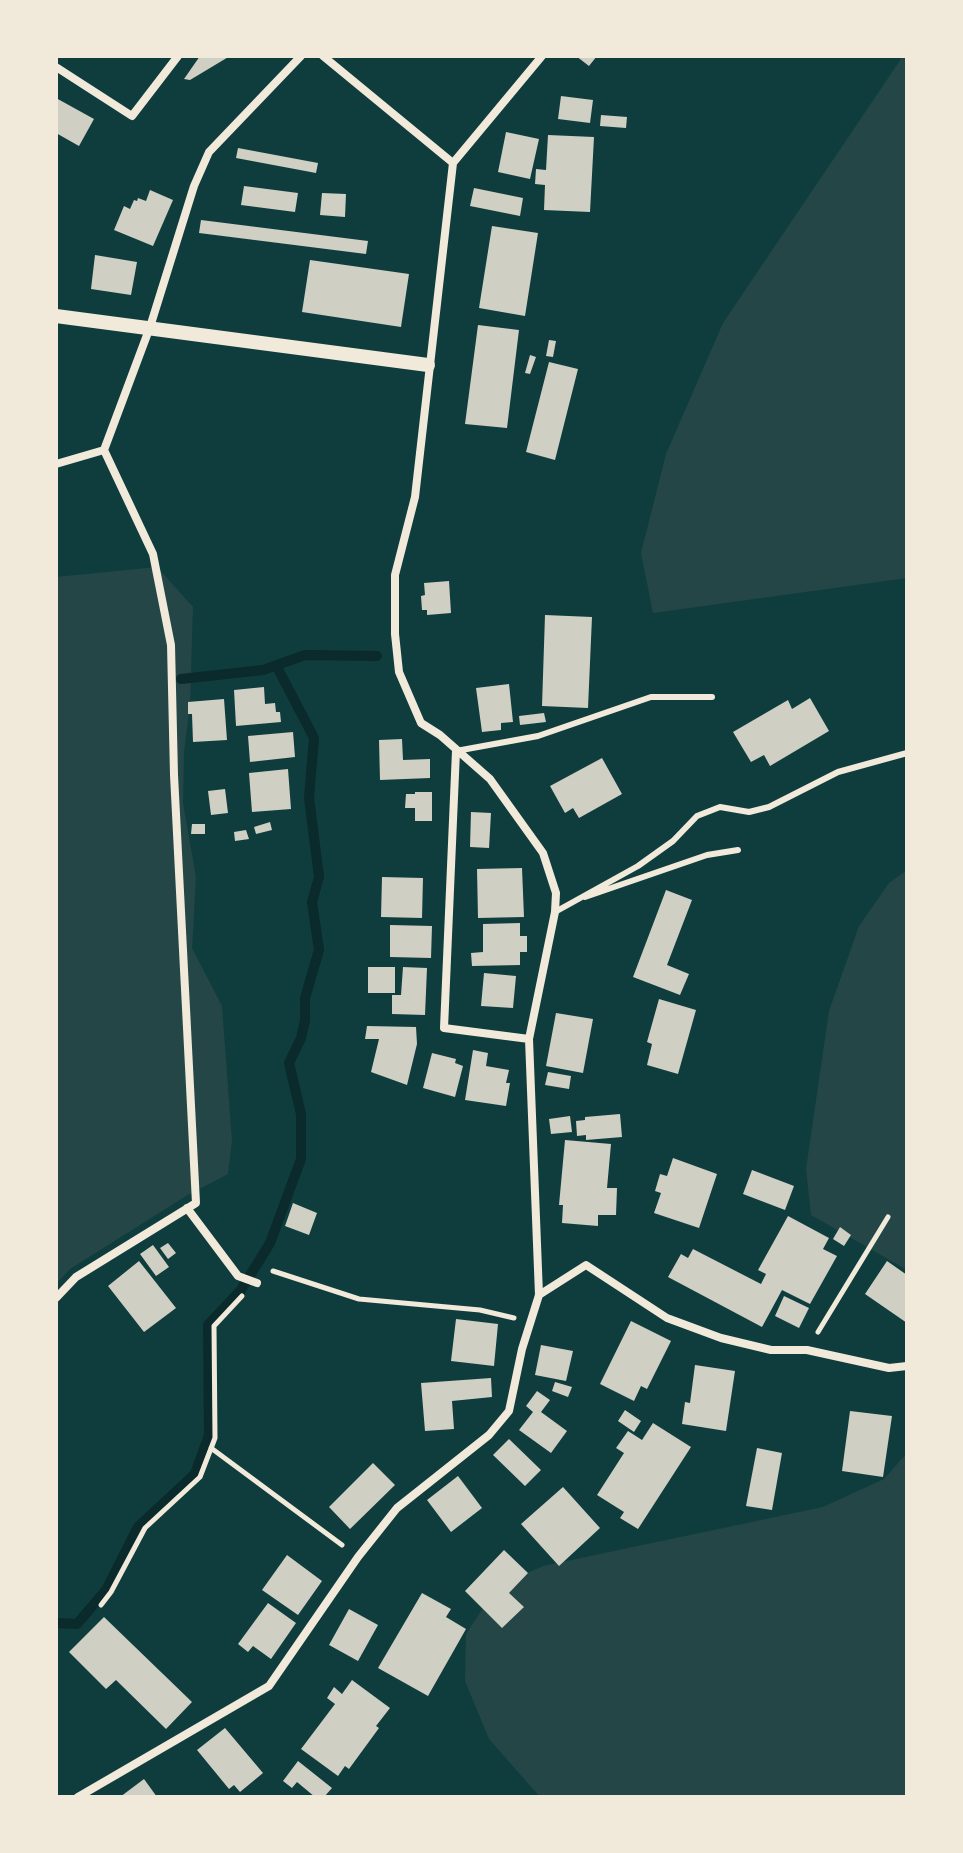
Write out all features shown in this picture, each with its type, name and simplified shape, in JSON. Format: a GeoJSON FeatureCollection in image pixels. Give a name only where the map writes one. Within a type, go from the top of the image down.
{"type":"FeatureCollection","features":[{"type":"Feature","properties":{"kind":"street"},"geometry":{"type":"LineString","coordinates":[[56,67],[132,116],[178,56]]}},
{"type":"Feature","properties":{"kind":"street"},"geometry":{"type":"LineString","coordinates":[[56,1298],[76,1277],[196,1203],[174,775],[171,645],[153,554],[104,450],[150,327],[194,186],[209,152],[301,56]]}},
{"type":"Feature","properties":{"kind":"street"},"geometry":{"type":"LineString","coordinates":[[323,56],[453,163]]}},
{"type":"Feature","properties":{"kind":"street"},"geometry":{"type":"LineString","coordinates":[[78,1797],[269,1686],[358,1557],[397,1508],[502,1422],[509,1411],[539,1295],[529,1039],[555,912],[556,893],[543,853],[490,779],[440,735],[421,723],[399,672],[395,634],[395,575],[415,497],[453,163],[542,56]]}},
{"type":"Feature","properties":{"kind":"street"},"geometry":{"type":"LineString","coordinates":[[56,316],[428,365]]}},
{"type":"Feature","properties":{"kind":"street"},"geometry":{"type":"LineString","coordinates":[[56,464],[104,450]]}},
{"type":"Feature","properties":{"kind":"street"},"geometry":{"type":"LineString","coordinates":[[456,751],[444,1028],[529,1039]]}},
{"type":"Feature","properties":{"kind":"street"},"geometry":{"type":"LineString","coordinates":[[187,1208],[238,1276],[257,1283]]}},
{"type":"Feature","properties":{"kind":"street"},"geometry":{"type":"LineString","coordinates":[[539,1295],[586,1265],[667,1318],[721,1338],[771,1350],[807,1350],[889,1368],[907,1366]]}},
{"type":"Feature","properties":{"kind":"lane"},"geometry":{"type":"LineString","coordinates":[[456,751],[538,736],[651,697],[712,697]]}},
{"type":"Feature","properties":{"kind":"lane"},"geometry":{"type":"LineString","coordinates":[[555,912],[638,866],[673,841],[697,816],[720,807],[749,812],[769,807],[838,772],[907,753]]}},
{"type":"Feature","properties":{"kind":"lane"},"geometry":{"type":"LineString","coordinates":[[574,900],[707,855],[738,850]]}},
{"type":"Feature","properties":{"kind":"path"},"geometry":{"type":"LineString","coordinates":[[824,1322],[888,1217]]}},
{"type":"Feature","properties":{"kind":"path"},"geometry":{"type":"LineString","coordinates":[[101,1605],[145,1528],[200,1477],[215,1438],[214,1326],[270,1270],[359,1299],[480,1310],[530,1321]]}},
{"type":"Feature","properties":{"kind":"path"},"geometry":{"type":"LineString","coordinates":[[211,1448],[358,1557]]}},
{"type":"Feature","properties":{"kind":"shaded area"},"geometry":{"type":"Polygon","coordinates":[[[903,56],[907,56],[907,578],[653,613],[641,553],[666,454],[723,323],[903,56]]]}},
{"type":"Feature","properties":{"kind":"shaded area"},"geometry":{"type":"Polygon","coordinates":[[[157,567],[193,607],[183,803],[196,877],[192,948],[222,1006],[232,1141],[228,1174],[186,1196],[70,1269],[56,1284],[56,577],[157,567]]]}},
{"type":"Feature","properties":{"kind":"shaded area"},"geometry":{"type":"Polygon","coordinates":[[[907,870],[907,1270],[811,1215],[806,1169],[829,1011],[859,926],[889,883],[907,870]]]}},
{"type":"Feature","properties":{"kind":"shaded area"},"geometry":{"type":"Polygon","coordinates":[[[907,1453],[907,1797],[540,1797],[489,1739],[465,1681],[466,1634],[497,1587],[543,1566],[823,1507],[884,1479],[907,1453]]]}},
{"type":"Feature","properties":{"kind":"building"},"geometry":{"type":"Polygon","coordinates":[[[200,56],[230,56],[190,80],[184,79],[200,56]]]}},
{"type":"Feature","properties":{"kind":"building"},"geometry":{"type":"Polygon","coordinates":[[[576,56],[597,56],[589,66],[576,56]]]}},
{"type":"Feature","properties":{"kind":"building"},"geometry":{"type":"Polygon","coordinates":[[[561,96],[593,100],[590,123],[558,119],[561,96]]]}},
{"type":"Feature","properties":{"kind":"building"},"geometry":{"type":"Polygon","coordinates":[[[56,98],[94,119],[79,146],[56,133],[56,98]]]}},
{"type":"Feature","properties":{"kind":"building"},"geometry":{"type":"Polygon","coordinates":[[[601,115],[627,117],[626,128],[600,126],[601,115]]]}},
{"type":"Feature","properties":{"kind":"building"},"geometry":{"type":"Polygon","coordinates":[[[506,132],[539,139],[530,179],[498,172],[506,132]]]}},
{"type":"Feature","properties":{"kind":"building"},"geometry":{"type":"Polygon","coordinates":[[[548,135],[594,137],[590,212],[544,210],[545,185],[535,184],[536,169],[546,170],[548,135]]]}},
{"type":"Feature","properties":{"kind":"building"},"geometry":{"type":"Polygon","coordinates":[[[238,148],[318,163],[316,173],[236,158],[238,148]]]}},
{"type":"Feature","properties":{"kind":"building"},"geometry":{"type":"Polygon","coordinates":[[[244,186],[298,193],[295,212],[241,205],[244,186]]]}},
{"type":"Feature","properties":{"kind":"building"},"geometry":{"type":"Polygon","coordinates":[[[474,188],[523,198],[520,216],[470,206],[474,188]]]}},
{"type":"Feature","properties":{"kind":"building"},"geometry":{"type":"Polygon","coordinates":[[[150,190],[173,200],[153,246],[114,230],[124,206],[130,209],[138,198],[146,201],[150,190]]]}},
{"type":"Feature","properties":{"kind":"building"},"geometry":{"type":"Polygon","coordinates":[[[322,193],[346,194],[345,217],[320,215],[322,193]]]}},
{"type":"Feature","properties":{"kind":"building"},"geometry":{"type":"Polygon","coordinates":[[[201,220],[368,241],[366,254],[199,233],[201,220]]]}},
{"type":"Feature","properties":{"kind":"building"},"geometry":{"type":"Polygon","coordinates":[[[492,226],[538,233],[525,316],[479,308],[492,226]]]}},
{"type":"Feature","properties":{"kind":"building"},"geometry":{"type":"Polygon","coordinates":[[[95,255],[137,262],[131,295],[91,289],[95,255]]]}},
{"type":"Feature","properties":{"kind":"building"},"geometry":{"type":"Polygon","coordinates":[[[310,260],[409,274],[401,327],[302,312],[310,260]]]}},
{"type":"Feature","properties":{"kind":"building"},"geometry":{"type":"Polygon","coordinates":[[[478,325],[519,330],[507,428],[465,424],[478,325]]]}},
{"type":"Feature","properties":{"kind":"building"},"geometry":{"type":"Polygon","coordinates":[[[549,340],[556,341],[553,357],[546,356],[549,340]]]}},
{"type":"Feature","properties":{"kind":"building"},"geometry":{"type":"Polygon","coordinates":[[[530,355],[536,357],[530,374],[525,373],[530,355]]]}},
{"type":"Feature","properties":{"kind":"building"},"geometry":{"type":"Polygon","coordinates":[[[549,362],[578,369],[555,460],[526,452],[549,362]]]}},
{"type":"Feature","properties":{"kind":"building"},"geometry":{"type":"Polygon","coordinates":[[[449,581],[451,613],[427,615],[427,610],[422,610],[424,583],[449,581]]]}},
{"type":"Feature","properties":{"kind":"building"},"geometry":{"type":"Polygon","coordinates":[[[545,615],[592,617],[588,708],[542,706],[545,615]]]}},
{"type":"Feature","properties":{"kind":"building"},"geometry":{"type":"Polygon","coordinates":[[[509,684],[513,722],[501,723],[501,730],[482,732],[476,688],[509,684]]]}},
{"type":"Feature","properties":{"kind":"building"},"geometry":{"type":"Polygon","coordinates":[[[264,687],[265,704],[275,703],[281,722],[236,726],[234,690],[264,687]]]}},
{"type":"Feature","properties":{"kind":"building"},"geometry":{"type":"Polygon","coordinates":[[[810,698],[829,731],[770,766],[764,755],[751,762],[733,732],[788,700],[792,709],[810,698]]]}},
{"type":"Feature","properties":{"kind":"building"},"geometry":{"type":"Polygon","coordinates":[[[224,699],[227,740],[193,742],[192,714],[188,714],[188,702],[224,699]]]}},
{"type":"Feature","properties":{"kind":"building"},"geometry":{"type":"Polygon","coordinates":[[[544,713],[546,722],[520,725],[519,716],[544,713]]]}},
{"type":"Feature","properties":{"kind":"building"},"geometry":{"type":"Polygon","coordinates":[[[293,732],[295,757],[250,762],[248,736],[293,732]]]}},
{"type":"Feature","properties":{"kind":"building"},"geometry":{"type":"Polygon","coordinates":[[[402,739],[403,760],[430,759],[430,778],[380,780],[379,740],[402,739]]]}},
{"type":"Feature","properties":{"kind":"building"},"geometry":{"type":"Polygon","coordinates":[[[602,758],[622,794],[579,818],[573,808],[565,813],[550,786],[602,758]]]}},
{"type":"Feature","properties":{"kind":"building"},"geometry":{"type":"Polygon","coordinates":[[[288,769],[291,809],[252,812],[249,773],[288,769]]]}},
{"type":"Feature","properties":{"kind":"building"},"geometry":{"type":"Polygon","coordinates":[[[225,789],[228,813],[211,815],[208,791],[225,789]]]}},
{"type":"Feature","properties":{"kind":"building"},"geometry":{"type":"Polygon","coordinates":[[[432,792],[432,821],[415,821],[415,808],[405,808],[406,794],[432,792]]]}},
{"type":"Feature","properties":{"kind":"building"},"geometry":{"type":"Polygon","coordinates":[[[471,812],[491,813],[489,848],[470,847],[471,812]]]}},
{"type":"Feature","properties":{"kind":"building"},"geometry":{"type":"Polygon","coordinates":[[[270,822],[272,830],[256,834],[254,827],[270,822]]]}},
{"type":"Feature","properties":{"kind":"building"},"geometry":{"type":"Polygon","coordinates":[[[192,824],[205,824],[205,834],[191,834],[192,824]]]}},
{"type":"Feature","properties":{"kind":"building"},"geometry":{"type":"Polygon","coordinates":[[[246,830],[249,839],[235,841],[234,832],[246,830]]]}},
{"type":"Feature","properties":{"kind":"building"},"geometry":{"type":"Polygon","coordinates":[[[522,868],[524,917],[478,918],[477,869],[522,868]]]}},
{"type":"Feature","properties":{"kind":"building"},"geometry":{"type":"Polygon","coordinates":[[[382,877],[423,878],[422,918],[381,917],[382,877]]]}},
{"type":"Feature","properties":{"kind":"building"},"geometry":{"type":"Polygon","coordinates":[[[666,890],[692,900],[667,965],[689,974],[680,995],[633,977],[666,890]]]}},
{"type":"Feature","properties":{"kind":"building"},"geometry":{"type":"Polygon","coordinates":[[[520,923],[520,936],[527,936],[527,952],[520,952],[520,965],[472,966],[471,953],[483,952],[483,924],[520,923]]]}},
{"type":"Feature","properties":{"kind":"building"},"geometry":{"type":"Polygon","coordinates":[[[390,925],[432,926],[431,958],[390,957],[390,925]]]}},
{"type":"Feature","properties":{"kind":"building"},"geometry":{"type":"Polygon","coordinates":[[[368,967],[395,967],[395,993],[368,993],[368,967]]]}},
{"type":"Feature","properties":{"kind":"building"},"geometry":{"type":"Polygon","coordinates":[[[403,967],[427,968],[425,1015],[392,1014],[392,995],[401,995],[403,967]]]}},
{"type":"Feature","properties":{"kind":"building"},"geometry":{"type":"Polygon","coordinates":[[[484,973],[516,976],[513,1008],[481,1006],[484,973]]]}},
{"type":"Feature","properties":{"kind":"building"},"geometry":{"type":"Polygon","coordinates":[[[659,999],[696,1010],[678,1074],[647,1065],[652,1044],[647,1042],[659,999]]]}},
{"type":"Feature","properties":{"kind":"building"},"geometry":{"type":"Polygon","coordinates":[[[556,1013],[593,1019],[583,1073],[546,1066],[556,1013]]]}},
{"type":"Feature","properties":{"kind":"building"},"geometry":{"type":"Polygon","coordinates":[[[367,1026],[416,1027],[417,1044],[407,1085],[371,1072],[379,1039],[365,1039],[367,1026]]]}},
{"type":"Feature","properties":{"kind":"building"},"geometry":{"type":"Polygon","coordinates":[[[473,1050],[488,1053],[486,1066],[509,1070],[506,1106],[465,1100],[473,1050]]]}},
{"type":"Feature","properties":{"kind":"building"},"geometry":{"type":"Polygon","coordinates":[[[432,1053],[456,1059],[455,1063],[463,1066],[455,1097],[423,1088],[432,1053]]]}},
{"type":"Feature","properties":{"kind":"building"},"geometry":{"type":"Polygon","coordinates":[[[548,1072],[571,1076],[569,1089],[545,1085],[548,1072]]]}},
{"type":"Feature","properties":{"kind":"building"},"geometry":{"type":"Polygon","coordinates":[[[620,1114],[622,1137],[586,1140],[586,1135],[577,1136],[576,1121],[585,1120],[585,1117],[620,1114]]]}},
{"type":"Feature","properties":{"kind":"building"},"geometry":{"type":"Polygon","coordinates":[[[570,1116],[572,1132],[551,1134],[549,1119],[570,1116]]]}},
{"type":"Feature","properties":{"kind":"building"},"geometry":{"type":"Polygon","coordinates":[[[565,1140],[611,1144],[607,1188],[617,1188],[616,1215],[598,1215],[598,1226],[562,1223],[563,1205],[559,1205],[565,1140]]]}},
{"type":"Feature","properties":{"kind":"building"},"geometry":{"type":"Polygon","coordinates":[[[673,1158],[717,1174],[699,1228],[654,1213],[661,1193],[655,1191],[660,1174],[667,1176],[673,1158]]]}},
{"type":"Feature","properties":{"kind":"building"},"geometry":{"type":"Polygon","coordinates":[[[752,1170],[794,1186],[785,1210],[743,1194],[752,1170]]]}},
{"type":"Feature","properties":{"kind":"building"},"geometry":{"type":"Polygon","coordinates":[[[293,1203],[317,1213],[309,1235],[285,1226],[293,1203]]]}},
{"type":"Feature","properties":{"kind":"building"},"geometry":{"type":"Polygon","coordinates":[[[788,1216],[829,1238],[823,1249],[837,1256],[810,1304],[782,1290],[762,1327],[668,1277],[681,1254],[688,1258],[693,1249],[761,1284],[766,1274],[758,1270],[788,1216]]]}},
{"type":"Feature","properties":{"kind":"building"},"geometry":{"type":"Polygon","coordinates":[[[840,1227],[851,1235],[844,1246],[833,1239],[840,1227]]]}},
{"type":"Feature","properties":{"kind":"building"},"geometry":{"type":"Polygon","coordinates":[[[168,1243],[176,1253],[168,1259],[160,1248],[168,1243]]]}},
{"type":"Feature","properties":{"kind":"building"},"geometry":{"type":"Polygon","coordinates":[[[153,1245],[169,1267],[156,1276],[140,1254],[153,1245]]]}},
{"type":"Feature","properties":{"kind":"building"},"geometry":{"type":"Polygon","coordinates":[[[139,1261],[176,1308],[144,1332],[108,1286],[139,1261]]]}},
{"type":"Feature","properties":{"kind":"building"},"geometry":{"type":"Polygon","coordinates":[[[887,1261],[907,1275],[907,1323],[865,1294],[887,1261]]]}},
{"type":"Feature","properties":{"kind":"building"},"geometry":{"type":"Polygon","coordinates":[[[784,1296],[809,1308],[799,1328],[775,1316],[784,1296]]]}},
{"type":"Feature","properties":{"kind":"building"},"geometry":{"type":"Polygon","coordinates":[[[456,1319],[498,1324],[494,1366],[451,1361],[456,1319]]]}},
{"type":"Feature","properties":{"kind":"building"},"geometry":{"type":"Polygon","coordinates":[[[631,1321],[671,1341],[647,1389],[641,1386],[634,1401],[600,1384],[631,1321]]]}},
{"type":"Feature","properties":{"kind":"building"},"geometry":{"type":"Polygon","coordinates":[[[541,1345],[573,1351],[566,1381],[535,1375],[541,1345]]]}},
{"type":"Feature","properties":{"kind":"building"},"geometry":{"type":"Polygon","coordinates":[[[695,1365],[735,1371],[726,1431],[682,1424],[685,1402],[690,1403],[695,1365]]]}},
{"type":"Feature","properties":{"kind":"building"},"geometry":{"type":"Polygon","coordinates":[[[491,1378],[492,1397],[452,1401],[454,1429],[425,1431],[421,1383],[491,1378]]]}},
{"type":"Feature","properties":{"kind":"building"},"geometry":{"type":"Polygon","coordinates":[[[555,1382],[572,1387],[568,1397],[552,1391],[555,1382]]]}},
{"type":"Feature","properties":{"kind":"building"},"geometry":{"type":"Polygon","coordinates":[[[537,1391],[550,1400],[541,1412],[567,1431],[551,1453],[519,1430],[533,1412],[526,1406],[537,1391]]]}},
{"type":"Feature","properties":{"kind":"building"},"geometry":{"type":"Polygon","coordinates":[[[625,1410],[641,1421],[634,1432],[618,1421],[625,1410]]]}},
{"type":"Feature","properties":{"kind":"building"},"geometry":{"type":"Polygon","coordinates":[[[850,1411],[892,1416],[883,1477],[842,1471],[850,1411]]]}},
{"type":"Feature","properties":{"kind":"building"},"geometry":{"type":"Polygon","coordinates":[[[653,1423],[691,1447],[638,1529],[620,1518],[624,1512],[597,1495],[624,1453],[616,1448],[628,1431],[642,1440],[653,1423]]]}},
{"type":"Feature","properties":{"kind":"building"},"geometry":{"type":"Polygon","coordinates":[[[509,1439],[541,1470],[525,1486],[493,1455],[509,1439]]]}},
{"type":"Feature","properties":{"kind":"building"},"geometry":{"type":"Polygon","coordinates":[[[757,1448],[782,1453],[772,1510],[746,1506],[757,1448]]]}},
{"type":"Feature","properties":{"kind":"building"},"geometry":{"type":"Polygon","coordinates":[[[373,1463],[395,1485],[350,1529],[329,1507],[373,1463]]]}},
{"type":"Feature","properties":{"kind":"building"},"geometry":{"type":"Polygon","coordinates":[[[458,1476],[482,1508],[451,1532],[427,1500],[458,1476]]]}},
{"type":"Feature","properties":{"kind":"building"},"geometry":{"type":"Polygon","coordinates":[[[563,1487],[600,1528],[559,1566],[521,1524],[563,1487]]]}},
{"type":"Feature","properties":{"kind":"building"},"geometry":{"type":"Polygon","coordinates":[[[504,1550],[528,1573],[509,1593],[524,1607],[502,1628],[465,1591],[504,1550]]]}},
{"type":"Feature","properties":{"kind":"building"},"geometry":{"type":"Polygon","coordinates":[[[287,1555],[322,1581],[298,1615],[262,1590],[287,1555]]]}},
{"type":"Feature","properties":{"kind":"building"},"geometry":{"type":"Polygon","coordinates":[[[422,1593],[451,1609],[446,1617],[466,1629],[428,1696],[378,1668],[422,1593]]]}},
{"type":"Feature","properties":{"kind":"building"},"geometry":{"type":"Polygon","coordinates":[[[268,1603],[296,1623],[271,1659],[253,1646],[248,1652],[238,1644],[268,1603]]]}},
{"type":"Feature","properties":{"kind":"building"},"geometry":{"type":"Polygon","coordinates":[[[349,1609],[378,1625],[358,1661],[329,1645],[349,1609]]]}},
{"type":"Feature","properties":{"kind":"building"},"geometry":{"type":"Polygon","coordinates":[[[104,1617],[192,1702],[166,1729],[116,1680],[106,1689],[69,1652],[104,1617]]]}},
{"type":"Feature","properties":{"kind":"building"},"geometry":{"type":"Polygon","coordinates":[[[352,1680],[390,1708],[349,1769],[345,1766],[338,1776],[301,1749],[335,1704],[327,1698],[334,1687],[342,1694],[352,1680]]]}},
{"type":"Feature","properties":{"kind":"building"},"geometry":{"type":"Polygon","coordinates":[[[225,1728],[263,1773],[240,1792],[234,1785],[229,1789],[197,1750],[225,1728]]]}},
{"type":"Feature","properties":{"kind":"building"},"geometry":{"type":"Polygon","coordinates":[[[298,1761],[332,1788],[324,1797],[315,1797],[297,1782],[292,1788],[283,1781],[298,1761]]]}},
{"type":"Feature","properties":{"kind":"building"},"geometry":{"type":"Polygon","coordinates":[[[144,1779],[157,1797],[120,1797],[144,1779]]]}},
{"type":"Feature","properties":{"kind":"waterway"},"geometry":{"type":"LineString","coordinates":[[181,679],[263,670],[305,655],[377,656]]}},
{"type":"Feature","properties":{"kind":"waterway"},"geometry":{"type":"LineString","coordinates":[[56,1623],[77,1624],[106,1590],[138,1527],[195,1474],[209,1435],[208,1325],[241,1290],[270,1243],[301,1159],[301,1114],[289,1063],[301,1038],[305,998],[319,950],[312,902],[319,877],[309,798],[314,738],[276,665]]}}]}
